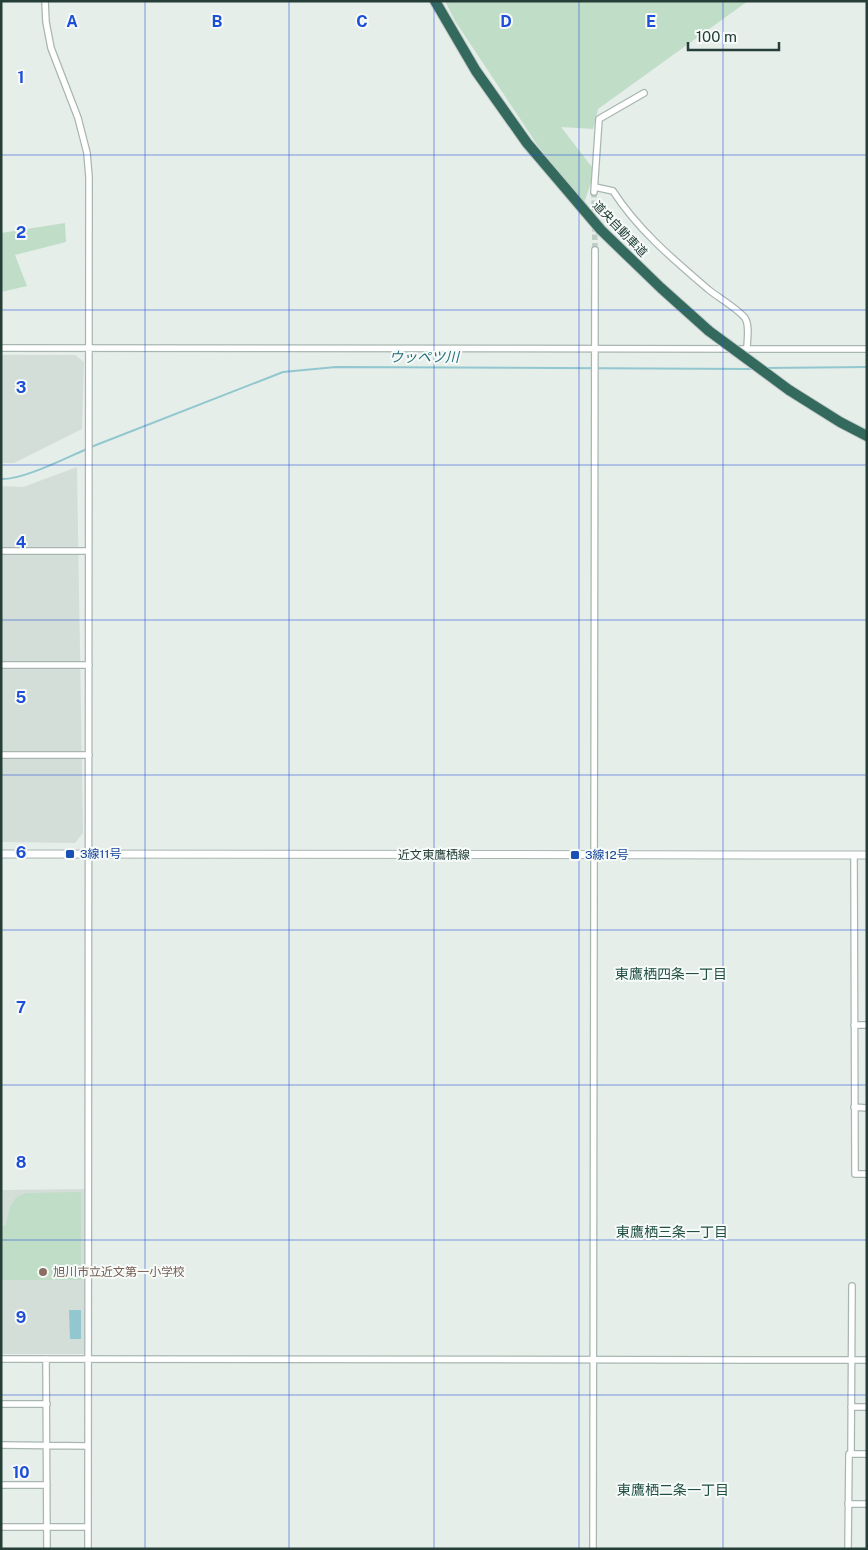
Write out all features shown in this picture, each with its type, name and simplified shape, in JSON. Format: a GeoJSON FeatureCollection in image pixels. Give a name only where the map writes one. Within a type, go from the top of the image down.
{"type":"FeatureCollection","features":[{"type":"Feature","properties":{"kind":"highway","name":"道央自動車道"},"geometry":{"type":"LineString","coordinates":[[435,1],[476,71],[527,143],[601,230],[709,331],[789,390],[840,422],[867,435]]}},
{"type":"Feature","properties":{"kind":"street"},"geometry":{"type":"LineString","coordinates":[[45,1],[46,22],[51,48],[78,118],[87,153],[89,177],[88,1549]]}},
{"type":"Feature","properties":{"kind":"street"},"geometry":{"type":"LineString","coordinates":[[644,94],[599,119],[594,190],[613,192],[633,219],[656,242],[712,293],[743,316],[747,326],[747,348]]}},
{"type":"Feature","properties":{"kind":"street"},"geometry":{"type":"LineString","coordinates":[[593,1549],[595,250]]}},
{"type":"Feature","properties":{"kind":"street"},"geometry":{"type":"LineString","coordinates":[[1,348],[867,349]]}},
{"type":"Feature","properties":{"kind":"street"},"geometry":{"type":"LineString","coordinates":[[1,551],[88,551]]}},
{"type":"Feature","properties":{"kind":"street"},"geometry":{"type":"LineString","coordinates":[[1,665],[89,665]]}},
{"type":"Feature","properties":{"kind":"street"},"geometry":{"type":"LineString","coordinates":[[1,755],[89,755]]}},
{"type":"Feature","properties":{"kind":"street","name":"近文東鷹栖線"},"geometry":{"type":"LineString","coordinates":[[1,854],[867,856]]}},
{"type":"Feature","properties":{"kind":"street"},"geometry":{"type":"LineString","coordinates":[[854,856],[855,1174],[867,1174]]}},
{"type":"Feature","properties":{"kind":"street"},"geometry":{"type":"LineString","coordinates":[[854,1025],[867,1025]]}},
{"type":"Feature","properties":{"kind":"street"},"geometry":{"type":"LineString","coordinates":[[854,1107],[867,1108]]}},
{"type":"Feature","properties":{"kind":"street"},"geometry":{"type":"LineString","coordinates":[[848,1549],[849,1454],[851,1454],[852,1286]]}},
{"type":"Feature","properties":{"kind":"street"},"geometry":{"type":"LineString","coordinates":[[1,1359],[867,1360]]}},
{"type":"Feature","properties":{"kind":"street"},"geometry":{"type":"LineString","coordinates":[[46,1359],[47,1549]]}},
{"type":"Feature","properties":{"kind":"street"},"geometry":{"type":"LineString","coordinates":[[1,1404],[47,1404]]}},
{"type":"Feature","properties":{"kind":"street"},"geometry":{"type":"LineString","coordinates":[[851,1407],[867,1407]]}},
{"type":"Feature","properties":{"kind":"street"},"geometry":{"type":"LineString","coordinates":[[1,1445],[88,1446]]}},
{"type":"Feature","properties":{"kind":"street"},"geometry":{"type":"LineString","coordinates":[[851,1454],[867,1454]]}},
{"type":"Feature","properties":{"kind":"street"},"geometry":{"type":"LineString","coordinates":[[1,1485],[47,1485]]}},
{"type":"Feature","properties":{"kind":"street"},"geometry":{"type":"LineString","coordinates":[[848,1504],[867,1504]]}},
{"type":"Feature","properties":{"kind":"street"},"geometry":{"type":"LineString","coordinates":[[1,1527],[88,1527]]}},
{"type":"Feature","properties":{"kind":"shaded area"},"geometry":{"type":"Polygon","coordinates":[[[1,355],[75,355],[84,362],[82,429],[14,463],[1,463],[1,355]]]}},
{"type":"Feature","properties":{"kind":"shaded area"},"geometry":{"type":"Polygon","coordinates":[[[77,467],[83,833],[75,843],[1,842],[1,486],[23,487],[77,467]]]}},
{"type":"Feature","properties":{"kind":"shaded area","name":"旭川市立近文第一小学校"},"geometry":{"type":"Polygon","coordinates":[[[84,1189],[84,1354],[1,1354],[1,1190],[84,1189]]]}},
{"type":"Feature","properties":{"kind":"green space"},"geometry":{"type":"Polygon","coordinates":[[[445,1],[748,1],[598,109],[593,129],[561,127],[595,171],[584,203],[538,146],[455,21],[445,1]]]}},
{"type":"Feature","properties":{"kind":"green space"},"geometry":{"type":"Polygon","coordinates":[[[65,223],[66,242],[15,255],[27,286],[1,292],[1,233],[65,223]]]}},
{"type":"Feature","properties":{"kind":"green space"},"geometry":{"type":"Polygon","coordinates":[[[81,1192],[81,1280],[1,1280],[1,1227],[6,1225],[9,1210],[17,1197],[27,1193],[81,1192]]]}},
{"type":"Feature","properties":{"kind":"water"},"geometry":{"type":"Polygon","coordinates":[[[69,1310],[81,1310],[81,1339],[70,1339],[69,1310]]]}},
{"type":"Feature","properties":{"kind":"waterway","name":"ウッペツ川"},"geometry":{"type":"LineString","coordinates":[[91,447],[283,372],[336,367],[752,369]]}},
{"type":"Feature","properties":{"kind":"waterway","name":"ウッペツ川"},"geometry":{"type":"LineString","coordinates":[[767,368],[867,367]]}},
{"type":"Feature","properties":{"kind":"waterway","name":"ウッペツ川"},"geometry":{"type":"LineString","coordinates":[[1,479],[21,476],[87,449]]}},
{"type":"Feature","properties":{"kind":"tunnel"},"geometry":{"type":"LineString","coordinates":[[594,192],[595,250]]}},
{"type":"Feature","properties":{"kind":"place","name":"3線11号"},"geometry":{"type":"Point","coordinates":[70,854]}},
{"type":"Feature","properties":{"kind":"place","name":"3線12号"},"geometry":{"type":"Point","coordinates":[575,855]}},
{"type":"Feature","properties":{"kind":"place","name":"旭川市立近文第一小学校"},"geometry":{"type":"Point","coordinates":[43,1272]}},
{"type":"Feature","properties":{"kind":"district","name":"東鷹栖四条一丁目"},"geometry":{"type":"Point","coordinates":[671,974]}},
{"type":"Feature","properties":{"kind":"district","name":"東鷹栖三条一丁目"},"geometry":{"type":"Point","coordinates":[672,1232]}},
{"type":"Feature","properties":{"kind":"district","name":"東鷹栖二条一丁目"},"geometry":{"type":"Point","coordinates":[673,1490]}}]}
